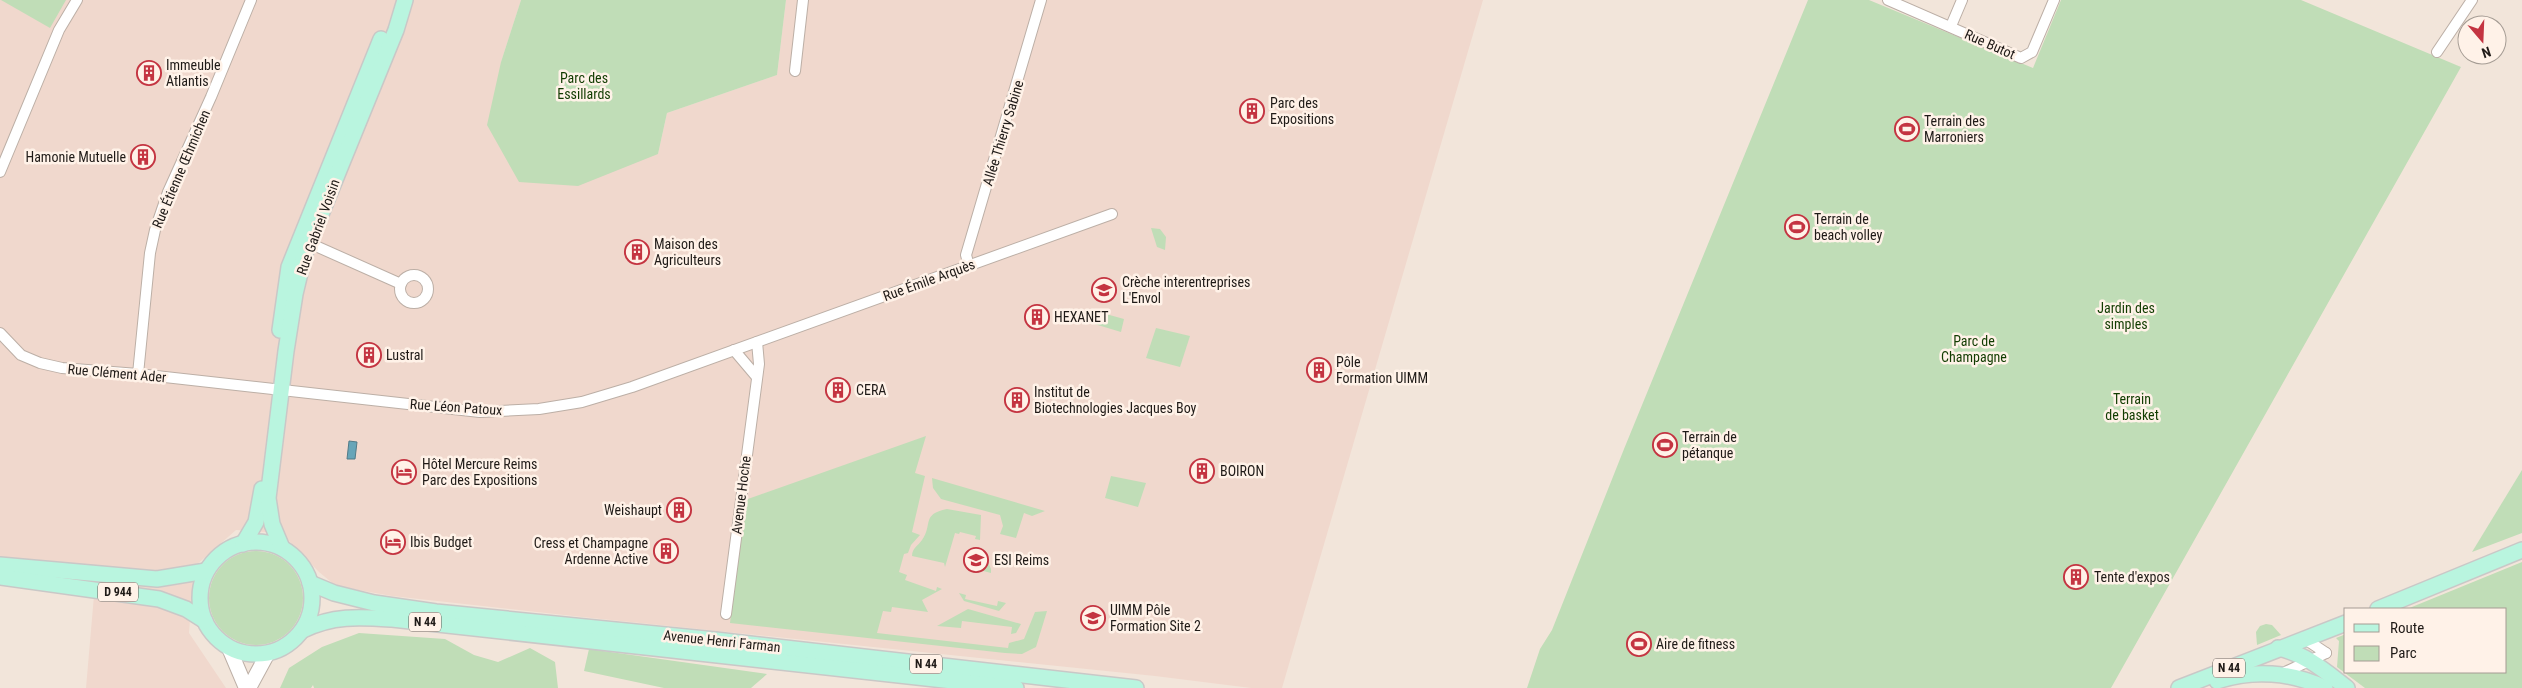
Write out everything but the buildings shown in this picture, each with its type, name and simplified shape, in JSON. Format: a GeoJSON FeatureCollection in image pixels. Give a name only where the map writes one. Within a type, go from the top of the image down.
{"type":"FeatureCollection","features":[{"type":"Feature","properties":{"kind":"main road"},"geometry":{"type":"LineString","coordinates":[[243,544],[256,522],[261,497],[278,389],[289,267],[307,217],[387,26],[394,0]]}},
{"type":"Feature","properties":{"kind":"main road","name":"Rue Gabriel Voisin"},"geometry":{"type":"LineString","coordinates":[[282,548],[272,524],[268,498],[278,389],[295,294],[309,243],[396,30],[404,0]]}},
{"type":"Feature","properties":{"kind":"main road"},"geometry":{"type":"LineString","coordinates":[[261,542],[282,548],[300,563],[310,582],[312,607],[303,630],[288,645],[268,653],[243,653],[229,648],[214,635],[205,621],[200,593],[206,571],[219,556],[243,544],[261,542]]}},
{"type":"Feature","properties":{"kind":"main road"},"geometry":{"type":"LineString","coordinates":[[2380,608],[2522,550]]}},
{"type":"Feature","properties":{"kind":"main road","name":"D 944"},"geometry":{"type":"LineString","coordinates":[[0,565],[157,579],[206,571]]}},
{"type":"Feature","properties":{"kind":"main road","name":"D 944"},"geometry":{"type":"LineString","coordinates":[[0,577],[159,599],[186,609],[205,621]]}},
{"type":"Feature","properties":{"kind":"main road","name":"Avenue Henri Farman"},"geometry":{"type":"LineString","coordinates":[[310,582],[334,593],[374,603],[436,612],[716,640],[1136,688]]}},
{"type":"Feature","properties":{"kind":"main road","name":"Avenue Henri Farman"},"geometry":{"type":"LineString","coordinates":[[303,630],[324,621],[343,617],[392,619],[1016,688]]}},
{"type":"Feature","properties":{"kind":"main road"},"geometry":{"type":"LineString","coordinates":[[2278,648],[2344,623]]}},
{"type":"Feature","properties":{"kind":"main road"},"geometry":{"type":"LineString","coordinates":[[2278,648],[2294,652],[2310,660],[2347,688]]}},
{"type":"Feature","properties":{"kind":"main road","name":"N 44"},"geometry":{"type":"LineString","coordinates":[[2179,688],[2278,648]]}},
{"type":"Feature","properties":{"kind":"main road","name":"N 44"},"geometry":{"type":"LineString","coordinates":[[2199,688],[2242,675],[2276,674],[2325,688]]}},
{"type":"Feature","properties":{"kind":"street"},"geometry":{"type":"LineString","coordinates":[[0,172],[59,30],[78,0]]}},
{"type":"Feature","properties":{"kind":"street","name":"Rue Étienne Œhmichen"},"geometry":{"type":"LineString","coordinates":[[138,374],[150,252],[155,230],[168,192],[211,97],[250,0]]}},
{"type":"Feature","properties":{"kind":"street"},"geometry":{"type":"LineString","coordinates":[[795,71],[803,0]]}},
{"type":"Feature","properties":{"kind":"street","name":"Allée Thierry Sabine"},"geometry":{"type":"LineString","coordinates":[[969,266],[966,255],[1041,0]]}},
{"type":"Feature","properties":{"kind":"street"},"geometry":{"type":"LineString","coordinates":[[1888,0],[1951,26],[1962,0]]}},
{"type":"Feature","properties":{"kind":"street","name":"Rue Butot"},"geometry":{"type":"LineString","coordinates":[[1951,26],[2021,58],[2032,52],[2054,0]]}},
{"type":"Feature","properties":{"kind":"street"},"geometry":{"type":"LineString","coordinates":[[2437,52],[2472,0]]}},
{"type":"Feature","properties":{"kind":"street","name":"Rue Émile Arquès"},"geometry":{"type":"LineString","coordinates":[[746,346],[1112,214]]}},
{"type":"Feature","properties":{"kind":"street"},"geometry":{"type":"LineString","coordinates":[[309,243],[401,284]]}},
{"type":"Feature","properties":{"kind":"street","name":"Rue Clément Ader"},"geometry":{"type":"LineString","coordinates":[[0,333],[22,355],[40,364],[62,368],[278,389]]}},
{"type":"Feature","properties":{"kind":"street","name":"Avenue Hoche"},"geometry":{"type":"LineString","coordinates":[[726,614],[759,364],[756,342]]}},
{"type":"Feature","properties":{"kind":"street","name":"Rue Léon Patoux"},"geometry":{"type":"LineString","coordinates":[[278,389],[480,412],[539,409],[582,402],[746,346]]}},
{"type":"Feature","properties":{"kind":"street"},"geometry":{"type":"LineString","coordinates":[[734,350],[756,376]]}},
{"type":"Feature","properties":{"kind":"street"},"geometry":{"type":"LineString","coordinates":[[2278,648],[2272,661],[2276,674],[2326,653],[2304,639]]}},
{"type":"Feature","properties":{"kind":"street"},"geometry":{"type":"LineString","coordinates":[[229,648],[247,688]]}},
{"type":"Feature","properties":{"kind":"street"},"geometry":{"type":"LineString","coordinates":[[247,688],[268,653]]}},
{"type":"Feature","properties":{"kind":"shaded area"},"geometry":{"type":"Polygon","coordinates":[[[0,0],[521,0],[501,62],[658,154],[667,113],[777,75],[786,0],[1483,0],[1282,688],[1251,688],[1155,676],[392,596],[336,586],[319,572],[281,533],[236,530],[194,567],[189,633],[226,688],[86,688],[95,584],[0,573],[0,0]]]}},
{"type":"Feature","properties":{"kind":"green space"},"geometry":{"type":"Polygon","coordinates":[[[1,0],[66,0],[50,28],[1,0]]]}},
{"type":"Feature","properties":{"kind":"green space","name":"Parc des Essillards"},"geometry":{"type":"Polygon","coordinates":[[[521,0],[786,0],[777,75],[667,113],[658,154],[578,186],[519,182],[487,125],[501,62],[521,0]]]}},
{"type":"Feature","properties":{"kind":"green space","name":"Parc de Champagne"},"geometry":{"type":"Polygon","coordinates":[[[1808,0],[1869,0],[2033,68],[2061,0],[2301,0],[2461,67],[2111,688],[1527,688],[1540,649],[1552,630],[1808,0]]]}},
{"type":"Feature","properties":{"kind":"green space"},"geometry":{"type":"Polygon","coordinates":[[[1151,228],[1160,229],[1166,237],[1165,250],[1157,247],[1151,228]]]}},
{"type":"Feature","properties":{"kind":"green space"},"geometry":{"type":"Polygon","coordinates":[[[1095,311],[1124,319],[1121,332],[1091,323],[1095,311]]]}},
{"type":"Feature","properties":{"kind":"green space"},"geometry":{"type":"Polygon","coordinates":[[[1156,328],[1190,336],[1180,367],[1146,358],[1156,328]]]}},
{"type":"Feature","properties":{"kind":"green space"},"geometry":{"type":"Polygon","coordinates":[[[926,436],[915,473],[925,476],[912,532],[920,535],[911,545],[908,553],[904,554],[899,572],[907,575],[905,580],[936,591],[937,587],[942,589],[922,600],[928,612],[892,607],[891,612],[883,611],[877,633],[1008,648],[1009,643],[1024,639],[1035,612],[1047,611],[1036,647],[1022,654],[1005,653],[730,623],[745,500],[926,436]]]}},
{"type":"Feature","properties":{"kind":"green space"},"geometry":{"type":"Polygon","coordinates":[[[2522,470],[2522,533],[2472,552],[2522,470]]]}},
{"type":"Feature","properties":{"kind":"green space"},"geometry":{"type":"Polygon","coordinates":[[[1111,476],[1146,483],[1138,507],[1105,498],[1111,476]]]}},
{"type":"Feature","properties":{"kind":"green space"},"geometry":{"type":"Polygon","coordinates":[[[932,478],[1045,511],[1032,516],[1024,513],[1016,538],[1000,534],[1003,526],[1000,515],[941,499],[933,488],[932,478]]]}},
{"type":"Feature","properties":{"kind":"green space"},"geometry":{"type":"Polygon","coordinates":[[[947,509],[981,515],[980,540],[975,539],[976,536],[960,532],[959,534],[955,533],[945,567],[944,563],[912,556],[914,549],[925,535],[931,517],[939,511],[947,509]]]}},
{"type":"Feature","properties":{"kind":"green space"},"geometry":{"type":"Polygon","coordinates":[[[982,549],[991,569],[991,573],[976,569],[982,549]]]}},
{"type":"Feature","properties":{"kind":"green space"},"geometry":{"type":"Polygon","coordinates":[[[256,551],[274,555],[289,565],[299,580],[303,598],[299,616],[289,631],[274,641],[256,645],[238,641],[223,631],[213,616],[209,598],[213,580],[223,565],[238,555],[256,551]]]}},
{"type":"Feature","properties":{"kind":"green space"},"geometry":{"type":"Polygon","coordinates":[[[2522,562],[2522,688],[2365,688],[2345,673],[2507,673],[2507,608],[2409,608],[2522,562]]]}},
{"type":"Feature","properties":{"kind":"green space"},"geometry":{"type":"Polygon","coordinates":[[[959,593],[966,595],[965,599],[997,606],[998,601],[1006,603],[999,611],[964,601],[959,593]]]}},
{"type":"Feature","properties":{"kind":"green space"},"geometry":{"type":"Polygon","coordinates":[[[968,609],[1021,624],[1016,633],[1011,634],[1012,627],[962,621],[961,628],[937,626],[968,609]]]}},
{"type":"Feature","properties":{"kind":"green space"},"geometry":{"type":"Polygon","coordinates":[[[2272,625],[2281,635],[2257,645],[2256,632],[2260,626],[2272,625]]]}},
{"type":"Feature","properties":{"kind":"green space"},"geometry":{"type":"Polygon","coordinates":[[[359,633],[445,639],[474,655],[498,662],[530,648],[555,662],[558,688],[314,688],[313,685],[311,688],[280,688],[289,668],[322,647],[359,633]]]}},
{"type":"Feature","properties":{"kind":"green space"},"geometry":{"type":"Polygon","coordinates":[[[2344,635],[2344,672],[2337,667],[2339,641],[2336,638],[2344,635]]]}},
{"type":"Feature","properties":{"kind":"green space"},"geometry":{"type":"Polygon","coordinates":[[[589,649],[767,674],[751,688],[664,688],[584,671],[589,649]]]}},
{"type":"Feature","properties":{"kind":"water"},"geometry":{"type":"Polygon","coordinates":[[[349,441],[357,442],[355,459],[347,459],[349,441]]]}},
{"type":"Feature","properties":{"kind":"place","name":"Immeuble Atlantis"},"geometry":{"type":"Point","coordinates":[149,73]}},
{"type":"Feature","properties":{"kind":"place","name":"Parc des Expositions"},"geometry":{"type":"Point","coordinates":[1252,111]}},
{"type":"Feature","properties":{"kind":"place","name":"Terrain des Marroniers"},"geometry":{"type":"Point","coordinates":[1907,129]}},
{"type":"Feature","properties":{"kind":"place","name":"Hamonie Mutuelle"},"geometry":{"type":"Point","coordinates":[143,157]}},
{"type":"Feature","properties":{"kind":"place","name":"Terrain de beach volley"},"geometry":{"type":"Point","coordinates":[1797,227]}},
{"type":"Feature","properties":{"kind":"place","name":"Maison des Agriculteurs"},"geometry":{"type":"Point","coordinates":[637,252]}},
{"type":"Feature","properties":{"kind":"place","name":"Crèche interentreprises L'Envol"},"geometry":{"type":"Point","coordinates":[1104,290]}},
{"type":"Feature","properties":{"kind":"place","name":"HEXANET"},"geometry":{"type":"Point","coordinates":[1037,317]}},
{"type":"Feature","properties":{"kind":"place","name":"Lustral"},"geometry":{"type":"Point","coordinates":[369,355]}},
{"type":"Feature","properties":{"kind":"place","name":"Pôle Formation UIMM"},"geometry":{"type":"Point","coordinates":[1319,370]}},
{"type":"Feature","properties":{"kind":"place","name":"CERA"},"geometry":{"type":"Point","coordinates":[838,390]}},
{"type":"Feature","properties":{"kind":"place","name":"Institut de Biotechnologies Jacques Boy"},"geometry":{"type":"Point","coordinates":[1017,400]}},
{"type":"Feature","properties":{"kind":"place","name":"Terrain de pétanque"},"geometry":{"type":"Point","coordinates":[1665,445]}},
{"type":"Feature","properties":{"kind":"place","name":"BOIRON"},"geometry":{"type":"Point","coordinates":[1202,471]}},
{"type":"Feature","properties":{"kind":"place","name":"Hôtel Mercure Reims Parc des Expositions"},"geometry":{"type":"Point","coordinates":[404,472]}},
{"type":"Feature","properties":{"kind":"place","name":"Weishaupt"},"geometry":{"type":"Point","coordinates":[679,510]}},
{"type":"Feature","properties":{"kind":"place","name":"Ibis Budget"},"geometry":{"type":"Point","coordinates":[393,542]}},
{"type":"Feature","properties":{"kind":"place","name":"Cress et Champagne Ardenne Active"},"geometry":{"type":"Point","coordinates":[666,551]}},
{"type":"Feature","properties":{"kind":"place","name":"ESI Reims"},"geometry":{"type":"Point","coordinates":[976,560]}},
{"type":"Feature","properties":{"kind":"place","name":"Tente d'expos"},"geometry":{"type":"Point","coordinates":[2076,577]}},
{"type":"Feature","properties":{"kind":"place","name":"UIMM Pôle Formation Site 2"},"geometry":{"type":"Point","coordinates":[1093,618]}},
{"type":"Feature","properties":{"kind":"place","name":"Aire de fitness"},"geometry":{"type":"Point","coordinates":[1639,644]}},
{"type":"Feature","properties":{"kind":"park label","name":"Jardin des simples"},"geometry":{"type":"Point","coordinates":[2126,316]}},
{"type":"Feature","properties":{"kind":"park label","name":"Terrain de basket"},"geometry":{"type":"Point","coordinates":[2132,408]}}]}
